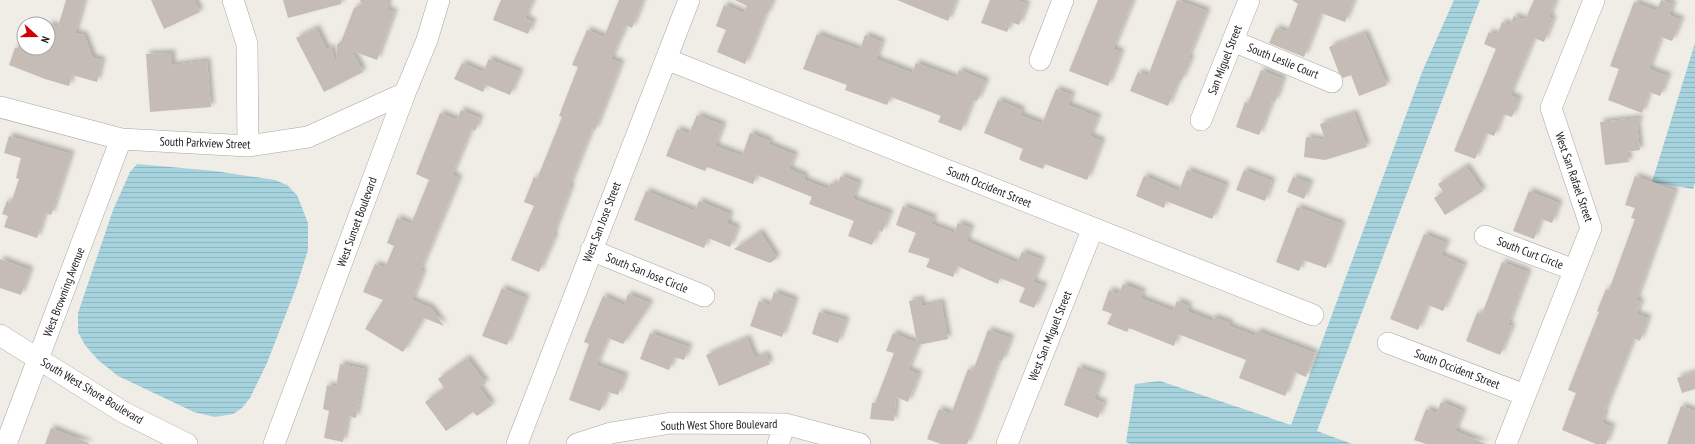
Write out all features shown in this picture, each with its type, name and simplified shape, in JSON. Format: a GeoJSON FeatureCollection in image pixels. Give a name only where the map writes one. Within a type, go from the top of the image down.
{"type":"FeatureCollection","features":[{"type":"Feature","properties":{"kind":"street"},"geometry":{"type":"LineString","coordinates":[[233,0],[248,44],[248,146]]}},
{"type":"Feature","properties":{"kind":"street","name":"West Sunset Boulevard"},"geometry":{"type":"LineString","coordinates":[[274,444],[405,93],[427,40],[439,0]]}},
{"type":"Feature","properties":{"kind":"street","name":"West San Jose Street"},"geometry":{"type":"LineString","coordinates":[[517,444],[689,0]]}},
{"type":"Feature","properties":{"kind":"street"},"geometry":{"type":"LineString","coordinates":[[1040,60],[1063,0]]}},
{"type":"Feature","properties":{"kind":"street","name":"San Miguel Street"},"geometry":{"type":"LineString","coordinates":[[1202,120],[1249,0]]}},
{"type":"Feature","properties":{"kind":"street","name":"West San Rafael Street"},"geometry":{"type":"LineString","coordinates":[[1506,444],[1591,228],[1551,108],[1594,0]]}},
{"type":"Feature","properties":{"kind":"street","name":"South Leslie Court"},"geometry":{"type":"LineString","coordinates":[[1233,41],[1332,82]]}},
{"type":"Feature","properties":{"kind":"street","name":"South Occident Street"},"geometry":{"type":"LineString","coordinates":[[666,59],[1313,315]]}},
{"type":"Feature","properties":{"kind":"street","name":"South Parkview Street"},"geometry":{"type":"LineString","coordinates":[[0,107],[121,139],[248,146],[308,137],[405,93]]}},
{"type":"Feature","properties":{"kind":"street","name":"West Browning Avenue"},"geometry":{"type":"LineString","coordinates":[[6,444],[121,139]]}},
{"type":"Feature","properties":{"kind":"street","name":"West San Miguel Street"},"geometry":{"type":"LineString","coordinates":[[1007,444],[1093,228]]}},
{"type":"Feature","properties":{"kind":"street","name":"South Curt Circle"},"geometry":{"type":"LineString","coordinates":[[1485,236],[1574,270]]}},
{"type":"Feature","properties":{"kind":"street","name":"South San Jose Circle"},"geometry":{"type":"LineString","coordinates":[[591,250],[704,296]]}},
{"type":"Feature","properties":{"kind":"street","name":"South West Shore Boulevard"},"geometry":{"type":"LineString","coordinates":[[0,335],[123,412],[187,444]]}},
{"type":"Feature","properties":{"kind":"street","name":"South Occident Street"},"geometry":{"type":"LineString","coordinates":[[1388,343],[1525,395]]}},
{"type":"Feature","properties":{"kind":"street","name":"South West Shore Boulevard"},"geometry":{"type":"LineString","coordinates":[[577,444],[612,433],[670,423],[785,424],[860,444]]}},
{"type":"Feature","properties":{"kind":"street"},"geometry":{"type":"LineString","coordinates":[[778,444],[785,424]]}},
{"type":"Feature","properties":{"kind":"water"},"geometry":{"type":"Polygon","coordinates":[[[1454,0],[1480,0],[1317,431],[1352,444],[1130,444],[1126,442],[1135,384],[1160,381],[1291,425],[1422,72],[1454,0]]]}},
{"type":"Feature","properties":{"kind":"water"},"geometry":{"type":"Polygon","coordinates":[[[1695,43],[1695,183],[1693,189],[1652,182],[1695,43]]]}},
{"type":"Feature","properties":{"kind":"water"},"geometry":{"type":"Polygon","coordinates":[[[137,164],[215,171],[275,180],[287,185],[297,195],[308,223],[308,250],[296,288],[267,363],[250,398],[242,408],[233,414],[215,417],[194,412],[118,376],[98,360],[85,345],[78,332],[78,313],[113,210],[130,172],[137,164]]]}},
{"type":"Feature","properties":{"kind":"building"},"geometry":{"type":"Polygon","coordinates":[[[66,0],[84,0],[75,33],[84,35],[93,58],[102,60],[97,82],[72,75],[69,86],[45,79],[9,65],[15,48],[16,56],[56,56],[56,26],[58,27],[66,0]]]}},
{"type":"Feature","properties":{"kind":"building"},"geometry":{"type":"Polygon","coordinates":[[[151,0],[194,0],[200,12],[164,29],[151,0]]]}},
{"type":"Feature","properties":{"kind":"building"},"geometry":{"type":"Polygon","coordinates":[[[283,0],[341,0],[341,4],[288,18],[283,0]]]}},
{"type":"Feature","properties":{"kind":"building"},"geometry":{"type":"Polygon","coordinates":[[[360,0],[388,0],[387,10],[394,12],[377,60],[352,51],[363,72],[324,92],[296,38],[316,28],[327,50],[331,47],[336,63],[337,44],[341,42],[354,8],[362,4],[360,0]]]}},
{"type":"Feature","properties":{"kind":"building"},"geometry":{"type":"Polygon","coordinates":[[[501,0],[533,0],[525,18],[533,22],[528,34],[493,20],[501,0]]]}},
{"type":"Feature","properties":{"kind":"building"},"geometry":{"type":"Polygon","coordinates":[[[619,0],[643,0],[632,28],[626,25],[611,59],[621,63],[595,130],[592,129],[569,186],[571,187],[553,235],[555,236],[539,272],[511,260],[534,206],[524,202],[534,177],[537,179],[562,117],[559,116],[578,67],[572,65],[587,30],[604,37],[619,0]]]}},
{"type":"Feature","properties":{"kind":"building"},"geometry":{"type":"Polygon","coordinates":[[[735,0],[773,0],[767,14],[766,13],[745,64],[717,52],[726,30],[716,26],[724,5],[744,13],[747,6],[735,0]]]}},
{"type":"Feature","properties":{"kind":"building"},"geometry":{"type":"Polygon","coordinates":[[[897,0],[956,0],[948,21],[897,0]]]}},
{"type":"Feature","properties":{"kind":"building"},"geometry":{"type":"Polygon","coordinates":[[[990,0],[1016,0],[1027,4],[1019,25],[1011,22],[1007,32],[981,23],[990,0]]]}},
{"type":"Feature","properties":{"kind":"building"},"geometry":{"type":"Polygon","coordinates":[[[1098,0],[1133,0],[1113,49],[1121,52],[1108,86],[1069,71],[1098,0]]]}},
{"type":"Feature","properties":{"kind":"building"},"geometry":{"type":"Polygon","coordinates":[[[1177,0],[1207,11],[1188,58],[1191,59],[1181,81],[1179,80],[1168,106],[1130,91],[1138,72],[1148,76],[1177,0]]]}},
{"type":"Feature","properties":{"kind":"building"},"geometry":{"type":"Polygon","coordinates":[[[1292,0],[1354,0],[1345,22],[1321,13],[1304,57],[1269,43],[1276,28],[1287,32],[1298,4],[1292,0]]]}},
{"type":"Feature","properties":{"kind":"building"},"geometry":{"type":"Polygon","coordinates":[[[1534,0],[1556,0],[1549,17],[1553,19],[1544,42],[1534,38],[1510,95],[1519,99],[1512,117],[1503,114],[1494,136],[1486,133],[1475,159],[1454,151],[1496,49],[1484,44],[1489,32],[1497,35],[1502,22],[1510,25],[1514,16],[1525,20],[1534,0]]]}},
{"type":"Feature","properties":{"kind":"building"},"geometry":{"type":"Polygon","coordinates":[[[1661,0],[1673,4],[1669,15],[1681,20],[1672,41],[1661,37],[1649,69],[1668,76],[1660,96],[1649,92],[1642,113],[1608,100],[1619,69],[1610,66],[1634,2],[1657,11],[1661,0]]]}},
{"type":"Feature","properties":{"kind":"building"},"geometry":{"type":"Polygon","coordinates":[[[1365,33],[1387,85],[1359,96],[1351,75],[1343,78],[1339,73],[1329,47],[1365,33]]]}},
{"type":"Feature","properties":{"kind":"building"},"geometry":{"type":"Polygon","coordinates":[[[817,34],[860,50],[865,35],[882,42],[876,59],[912,73],[916,63],[956,78],[959,70],[986,81],[977,101],[973,100],[961,131],[938,122],[941,116],[891,97],[887,105],[845,90],[847,85],[803,69],[817,34]]]}},
{"type":"Feature","properties":{"kind":"building"},"geometry":{"type":"Polygon","coordinates":[[[172,53],[172,65],[207,61],[211,107],[150,112],[146,54],[172,53]]]}},
{"type":"Feature","properties":{"kind":"building"},"geometry":{"type":"Polygon","coordinates":[[[489,59],[520,72],[510,95],[486,85],[483,92],[454,79],[462,63],[483,72],[489,59]]]}},
{"type":"Feature","properties":{"kind":"building"},"geometry":{"type":"Polygon","coordinates":[[[1261,70],[1283,79],[1275,102],[1272,101],[1259,135],[1236,127],[1245,102],[1248,103],[1261,70]]]}},
{"type":"Feature","properties":{"kind":"building"},"geometry":{"type":"Polygon","coordinates":[[[1056,89],[1072,95],[1068,105],[1098,117],[1090,136],[1102,141],[1087,180],[1045,164],[1043,169],[1022,161],[1019,159],[1023,149],[984,133],[998,100],[1022,110],[1020,115],[1042,124],[1056,89]]]}},
{"type":"Feature","properties":{"kind":"building"},"geometry":{"type":"Polygon","coordinates":[[[461,110],[480,118],[475,131],[471,129],[452,175],[459,178],[420,271],[423,272],[412,300],[431,308],[444,326],[424,318],[403,352],[365,329],[383,300],[363,292],[375,264],[385,268],[394,246],[387,243],[397,218],[411,224],[429,180],[416,174],[440,113],[457,120],[461,110]]]}},
{"type":"Feature","properties":{"kind":"building"},"geometry":{"type":"Polygon","coordinates":[[[1354,113],[1367,147],[1325,160],[1304,157],[1306,137],[1325,140],[1320,124],[1354,113]]]}},
{"type":"Feature","properties":{"kind":"building"},"geometry":{"type":"Polygon","coordinates":[[[697,115],[723,125],[715,146],[742,156],[750,133],[770,141],[768,144],[795,155],[789,169],[805,176],[804,180],[828,189],[831,183],[837,185],[841,176],[859,183],[853,199],[890,213],[882,232],[878,230],[872,245],[848,236],[854,221],[809,204],[812,197],[757,175],[753,184],[707,167],[705,171],[666,156],[677,129],[689,134],[697,115]]]}},
{"type":"Feature","properties":{"kind":"building"},"geometry":{"type":"Polygon","coordinates":[[[1640,118],[1637,126],[1640,150],[1627,152],[1629,162],[1605,165],[1600,122],[1640,118]]]}},
{"type":"Feature","properties":{"kind":"building"},"geometry":{"type":"Polygon","coordinates":[[[9,136],[71,154],[51,215],[45,213],[37,238],[4,227],[8,216],[2,214],[7,201],[11,203],[19,179],[16,178],[21,158],[4,153],[9,136]]]}},
{"type":"Feature","properties":{"kind":"building"},"geometry":{"type":"Polygon","coordinates":[[[1466,166],[1483,191],[1445,215],[1434,198],[1443,192],[1438,184],[1466,166]]]}},
{"type":"Feature","properties":{"kind":"building"},"geometry":{"type":"Polygon","coordinates":[[[1187,170],[1226,185],[1212,219],[1166,201],[1164,208],[1136,196],[1144,176],[1179,191],[1187,170]]]}},
{"type":"Feature","properties":{"kind":"building"},"geometry":{"type":"Polygon","coordinates":[[[1244,170],[1272,181],[1265,201],[1236,190],[1244,170]]]}},
{"type":"Feature","properties":{"kind":"building"},"geometry":{"type":"Polygon","coordinates":[[[1635,176],[1675,191],[1636,300],[1641,302],[1636,314],[1648,318],[1640,341],[1634,338],[1604,412],[1602,423],[1612,427],[1606,444],[1596,444],[1562,430],[1576,393],[1568,390],[1599,312],[1597,311],[1606,289],[1609,290],[1635,219],[1631,218],[1635,208],[1625,205],[1635,176]]]}},
{"type":"Feature","properties":{"kind":"building"},"geometry":{"type":"Polygon","coordinates":[[[1293,177],[1310,183],[1304,199],[1287,192],[1293,177]]]}},
{"type":"Feature","properties":{"kind":"building"},"geometry":{"type":"Polygon","coordinates":[[[646,191],[695,211],[699,201],[730,214],[727,223],[737,228],[730,247],[708,238],[704,248],[634,220],[646,191]]]}},
{"type":"Feature","properties":{"kind":"building"},"geometry":{"type":"Polygon","coordinates":[[[1529,191],[1559,203],[1552,223],[1541,219],[1534,239],[1513,231],[1529,191]]]}},
{"type":"Feature","properties":{"kind":"building"},"geometry":{"type":"Polygon","coordinates":[[[903,206],[934,218],[931,224],[954,233],[958,223],[971,228],[966,241],[1017,263],[1022,252],[1042,260],[1033,282],[1044,286],[1034,308],[1019,302],[1025,288],[1000,278],[998,284],[957,266],[953,277],[926,267],[930,259],[908,252],[916,233],[896,225],[903,206]]]}},
{"type":"Feature","properties":{"kind":"building"},"geometry":{"type":"Polygon","coordinates":[[[1297,207],[1342,224],[1326,268],[1303,260],[1299,271],[1276,262],[1297,207]]]}},
{"type":"Feature","properties":{"kind":"building"},"geometry":{"type":"Polygon","coordinates":[[[760,232],[777,258],[770,263],[734,249],[760,232]]]}},
{"type":"Feature","properties":{"kind":"building"},"geometry":{"type":"Polygon","coordinates":[[[1424,234],[1447,243],[1441,255],[1464,265],[1443,311],[1428,305],[1418,330],[1390,319],[1424,234]]]}},
{"type":"Feature","properties":{"kind":"building"},"geometry":{"type":"Polygon","coordinates":[[[0,259],[30,270],[21,295],[0,288],[0,259]]]}},
{"type":"Feature","properties":{"kind":"building"},"geometry":{"type":"Polygon","coordinates":[[[1502,262],[1528,272],[1508,325],[1512,326],[1500,355],[1466,341],[1477,313],[1482,314],[1502,262]]]}},
{"type":"Feature","properties":{"kind":"building"},"geometry":{"type":"Polygon","coordinates":[[[1123,284],[1143,292],[1140,298],[1173,311],[1177,301],[1189,306],[1187,311],[1212,321],[1213,317],[1230,323],[1229,326],[1255,336],[1257,331],[1315,353],[1306,377],[1294,372],[1285,396],[1239,378],[1246,360],[1178,334],[1174,346],[1129,328],[1127,332],[1107,324],[1112,314],[1102,310],[1109,290],[1119,294],[1123,284]]]}},
{"type":"Feature","properties":{"kind":"building"},"geometry":{"type":"Polygon","coordinates":[[[502,288],[526,298],[507,345],[482,336],[502,288]]]}},
{"type":"Feature","properties":{"kind":"building"},"geometry":{"type":"Polygon","coordinates":[[[774,292],[795,300],[782,337],[750,326],[759,301],[770,305],[774,292]]]}},
{"type":"Feature","properties":{"kind":"building"},"geometry":{"type":"Polygon","coordinates":[[[628,294],[650,303],[623,344],[608,338],[596,365],[625,376],[618,395],[608,392],[600,411],[569,400],[589,344],[584,342],[603,296],[624,305],[628,294]]]}},
{"type":"Feature","properties":{"kind":"building"},"geometry":{"type":"Polygon","coordinates":[[[921,299],[922,306],[941,302],[948,339],[918,345],[908,370],[919,374],[908,402],[896,397],[894,421],[870,419],[872,403],[875,403],[894,353],[886,351],[893,333],[917,343],[909,301],[921,299]]]}},
{"type":"Feature","properties":{"kind":"building"},"geometry":{"type":"Polygon","coordinates":[[[819,312],[846,320],[838,343],[812,334],[819,312]]]}},
{"type":"Feature","properties":{"kind":"building"},"geometry":{"type":"Polygon","coordinates":[[[988,330],[1011,338],[1002,361],[999,360],[967,444],[941,444],[927,439],[939,409],[951,414],[968,369],[973,371],[988,330]]]}},
{"type":"Feature","properties":{"kind":"building"},"geometry":{"type":"Polygon","coordinates":[[[650,333],[689,347],[684,360],[674,357],[669,370],[640,359],[650,333]]]}},
{"type":"Feature","properties":{"kind":"building"},"geometry":{"type":"Polygon","coordinates":[[[747,338],[755,358],[766,354],[770,364],[719,386],[706,355],[747,338]]]}},
{"type":"Feature","properties":{"kind":"building"},"geometry":{"type":"Polygon","coordinates":[[[467,358],[486,383],[479,387],[492,405],[477,416],[473,412],[446,431],[425,402],[444,388],[438,379],[467,358]]]}},
{"type":"Feature","properties":{"kind":"building"},"geometry":{"type":"Polygon","coordinates":[[[340,364],[365,369],[356,418],[348,416],[343,442],[324,438],[329,411],[323,409],[327,385],[336,387],[340,364]]]}},
{"type":"Feature","properties":{"kind":"building"},"geometry":{"type":"Polygon","coordinates":[[[1078,367],[1103,376],[1094,399],[1104,403],[1098,418],[1064,405],[1078,367]]]}},
{"type":"Feature","properties":{"kind":"building"},"geometry":{"type":"Polygon","coordinates":[[[1695,372],[1695,389],[1682,393],[1677,378],[1695,372]]]}},
{"type":"Feature","properties":{"kind":"building"},"geometry":{"type":"Polygon","coordinates":[[[1441,402],[1463,411],[1455,431],[1486,444],[1426,444],[1414,440],[1426,409],[1437,413],[1441,402]]]}},
{"type":"Feature","properties":{"kind":"building"},"geometry":{"type":"Polygon","coordinates":[[[1681,406],[1695,411],[1695,444],[1667,444],[1681,406]]]}},
{"type":"Feature","properties":{"kind":"building"},"geometry":{"type":"Polygon","coordinates":[[[51,428],[89,443],[89,444],[45,444],[51,428]]]}}]}
